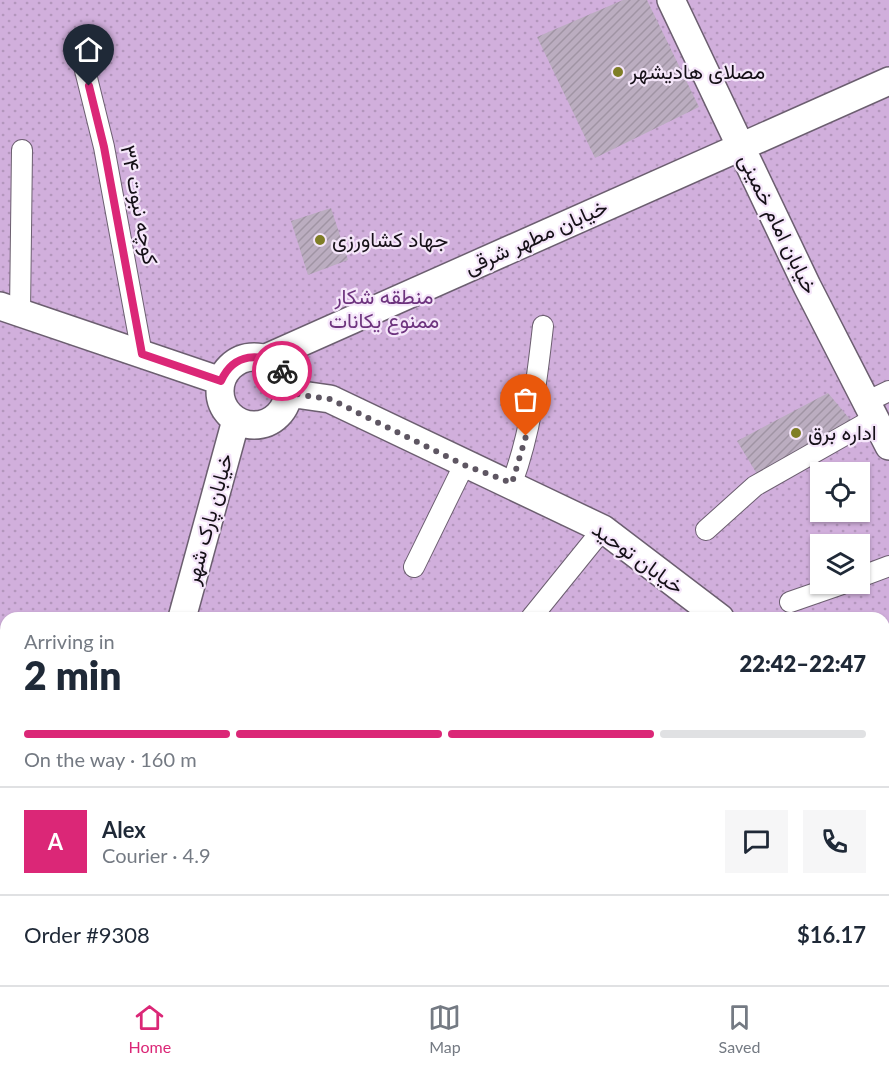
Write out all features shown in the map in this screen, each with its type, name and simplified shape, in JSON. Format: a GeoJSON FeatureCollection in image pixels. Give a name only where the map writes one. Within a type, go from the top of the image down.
{"type":"FeatureCollection","features":[{"type":"Feature","properties":{"kind":"main road","name":"خیابان امام خمینی"},"geometry":{"type":"LineString","coordinates":[[671,0],[807,286],[877,404],[889,446]]}},
{"type":"Feature","properties":{"kind":"main road","name":"خیابان مطهر شرقی"},"geometry":{"type":"LineString","coordinates":[[266,358],[889,81]]}},
{"type":"Feature","properties":{"kind":"main road"},"geometry":{"type":"LineString","coordinates":[[10,309],[221,381]]}},
{"type":"Feature","properties":{"kind":"main road"},"geometry":{"type":"LineString","coordinates":[[255,356],[266,358],[283,372],[288,393],[283,410],[266,423],[256,425],[236,420],[222,403],[221,381],[234,363],[255,356]]}},
{"type":"Feature","properties":{"kind":"main road","name":"خیابان توحید"},"geometry":{"type":"LineString","coordinates":[[288,393],[330,399],[464,465],[512,483],[603,529],[712,612]]}},
{"type":"Feature","properties":{"kind":"main road","name":"خیابان پارک شهر"},"geometry":{"type":"LineString","coordinates":[[184,612],[236,420]]}},
{"type":"Feature","properties":{"kind":"street","name":"کوچه نبوت ۳۴"},"geometry":{"type":"LineString","coordinates":[[84,66],[104,147],[142,354]]}},
{"type":"Feature","properties":{"kind":"street"},"geometry":{"type":"LineString","coordinates":[[10,309],[22,150]]}},
{"type":"Feature","properties":{"kind":"street"},"geometry":{"type":"LineString","coordinates":[[512,483],[522,455],[535,399],[543,326]]}},
{"type":"Feature","properties":{"kind":"street"},"geometry":{"type":"LineString","coordinates":[[706,530],[754,486],[877,404]]}},
{"type":"Feature","properties":{"kind":"street"},"geometry":{"type":"LineString","coordinates":[[414,567],[464,465]]}},
{"type":"Feature","properties":{"kind":"street"},"geometry":{"type":"LineString","coordinates":[[536,612],[603,529]]}},
{"type":"Feature","properties":{"kind":"street"},"geometry":{"type":"LineString","coordinates":[[870,573],[889,566]]}},
{"type":"Feature","properties":{"kind":"street"},"geometry":{"type":"LineString","coordinates":[[790,602],[813,594]]}},
{"type":"Feature","properties":{"kind":"green space","name":"منطقه شکار ممنوع یکانات"},"geometry":{"type":"Polygon","coordinates":[[[0,0],[889,0],[889,612],[0,612],[0,0]]]}},
{"type":"Feature","properties":{"kind":"building","name":"مصلای هادیشهر"},"geometry":{"type":"Polygon","coordinates":[[[623,0],[647,0],[699,107],[595,158],[537,37],[623,0]]]}},
{"type":"Feature","properties":{"kind":"building","name":"جهاد کشاورزی"},"geometry":{"type":"Polygon","coordinates":[[[331,208],[348,260],[308,275],[291,221],[331,208]]]}},
{"type":"Feature","properties":{"kind":"building","name":"اداره برق"},"geometry":{"type":"Polygon","coordinates":[[[828,393],[854,424],[760,479],[737,441],[828,393]]]}},
{"type":"Feature","properties":{"kind":"way so far"},"geometry":{"type":"LineString","coordinates":[[282,371],[287,382],[288,393],[330,399],[464,465],[512,483],[526,436]]}},
{"type":"Feature","properties":{"kind":"place","name":"مصلای هادیشهر"},"geometry":{"type":"Point","coordinates":[618,72]}},
{"type":"Feature","properties":{"kind":"place","name":"جهاد کشاورزی"},"geometry":{"type":"Point","coordinates":[320,240]}},
{"type":"Feature","properties":{"kind":"place","name":"اداره برق"},"geometry":{"type":"Point","coordinates":[796,433]}},
{"type":"Feature","properties":{"kind":"route"},"geometry":{"type":"LineString","coordinates":[[89,86],[104,147],[138,322],[142,354],[221,381],[226,371],[234,363],[243,358],[255,356],[266,358],[282,371]]}}]}
